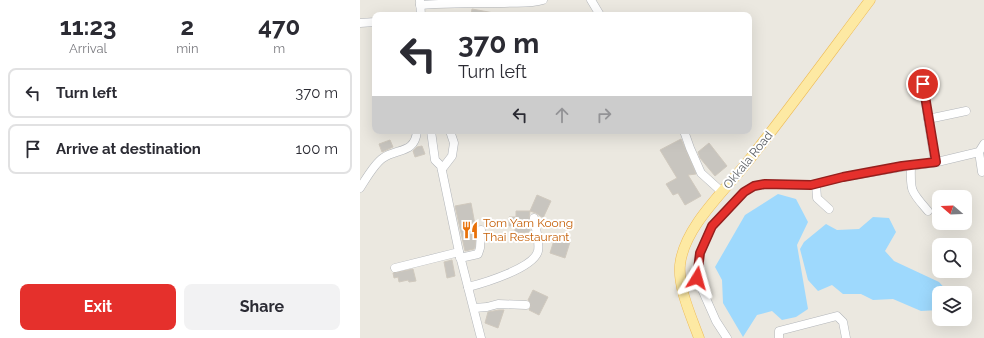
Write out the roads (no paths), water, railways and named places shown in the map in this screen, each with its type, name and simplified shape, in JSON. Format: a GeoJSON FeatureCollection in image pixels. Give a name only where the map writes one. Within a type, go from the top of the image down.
{"type":"FeatureCollection","features":[{"type":"Feature","properties":{"kind":"main road","name":"Okkala Road"},"geometry":{"type":"LineString","coordinates":[[699,338],[687,305],[681,280],[680,265],[683,252],[689,238],[698,221],[752,157],[870,0]]}},
{"type":"Feature","properties":{"kind":"street"},"geometry":{"type":"LineString","coordinates":[[420,3],[501,1],[519,4],[543,0]]}},
{"type":"Feature","properties":{"kind":"street"},"geometry":{"type":"LineString","coordinates":[[591,0],[598,12]]}},
{"type":"Feature","properties":{"kind":"street"},"geometry":{"type":"LineString","coordinates":[[360,23],[372,22]]}},
{"type":"Feature","properties":{"kind":"street"},"geometry":{"type":"LineString","coordinates":[[923,84],[936,162]]}},
{"type":"Feature","properties":{"kind":"street"},"geometry":{"type":"LineString","coordinates":[[928,119],[966,111]]}},
{"type":"Feature","properties":{"kind":"street"},"geometry":{"type":"LineString","coordinates":[[360,188],[368,175],[383,158],[411,146],[417,137],[417,134]]}},
{"type":"Feature","properties":{"kind":"street"},"geometry":{"type":"LineString","coordinates":[[431,134],[435,160],[442,169],[460,255],[481,338]]}},
{"type":"Feature","properties":{"kind":"street"},"geometry":{"type":"LineString","coordinates":[[442,169],[452,156],[454,143],[451,134]]}},
{"type":"Feature","properties":{"kind":"street"},"geometry":{"type":"LineString","coordinates":[[685,134],[701,173],[722,192]]}},
{"type":"Feature","properties":{"kind":"street"},"geometry":{"type":"LineString","coordinates":[[727,338],[716,321],[697,278],[700,253],[712,226],[744,192],[754,186],[765,184],[811,185],[843,177],[936,162],[978,152],[984,144]]}},
{"type":"Feature","properties":{"kind":"street"},"geometry":{"type":"LineString","coordinates":[[978,152],[982,172]]}},
{"type":"Feature","properties":{"kind":"street"},"geometry":{"type":"LineString","coordinates":[[911,166],[910,185],[913,194],[928,211]]}},
{"type":"Feature","properties":{"kind":"street"},"geometry":{"type":"LineString","coordinates":[[816,184],[817,198],[829,209]]}},
{"type":"Feature","properties":{"kind":"street"},"geometry":{"type":"LineString","coordinates":[[468,287],[499,278],[532,260],[538,252],[534,218]]}},
{"type":"Feature","properties":{"kind":"street"},"geometry":{"type":"LineString","coordinates":[[396,268],[460,255],[478,254],[480,248],[481,230]]}},
{"type":"Feature","properties":{"kind":"street"},"geometry":{"type":"LineString","coordinates":[[474,308],[498,304],[526,304]]}},
{"type":"Feature","properties":{"kind":"street"},"geometry":{"type":"LineString","coordinates":[[778,338],[779,330],[837,316],[843,322],[846,338]]}},
{"type":"Feature","properties":{"kind":"water"},"geometry":{"type":"Polygon","coordinates":[[[778,194],[796,199],[808,222],[797,245],[808,309],[796,317],[782,320],[772,311],[757,315],[743,337],[723,303],[722,280],[715,267],[745,215],[778,194]]]}},
{"type":"Feature","properties":{"kind":"water"},"geometry":{"type":"Polygon","coordinates":[[[873,217],[889,218],[896,232],[885,251],[894,261],[939,282],[943,286],[932,286],[932,310],[921,311],[893,299],[873,300],[861,294],[843,294],[832,285],[818,291],[808,280],[800,249],[804,242],[826,224],[837,230],[859,229],[873,217]]]}},
{"type":"Feature","properties":{"kind":"place","name":"Tom Yam Koong Thai Restaurant"},"geometry":{"type":"Point","coordinates":[470,230]}}]}
